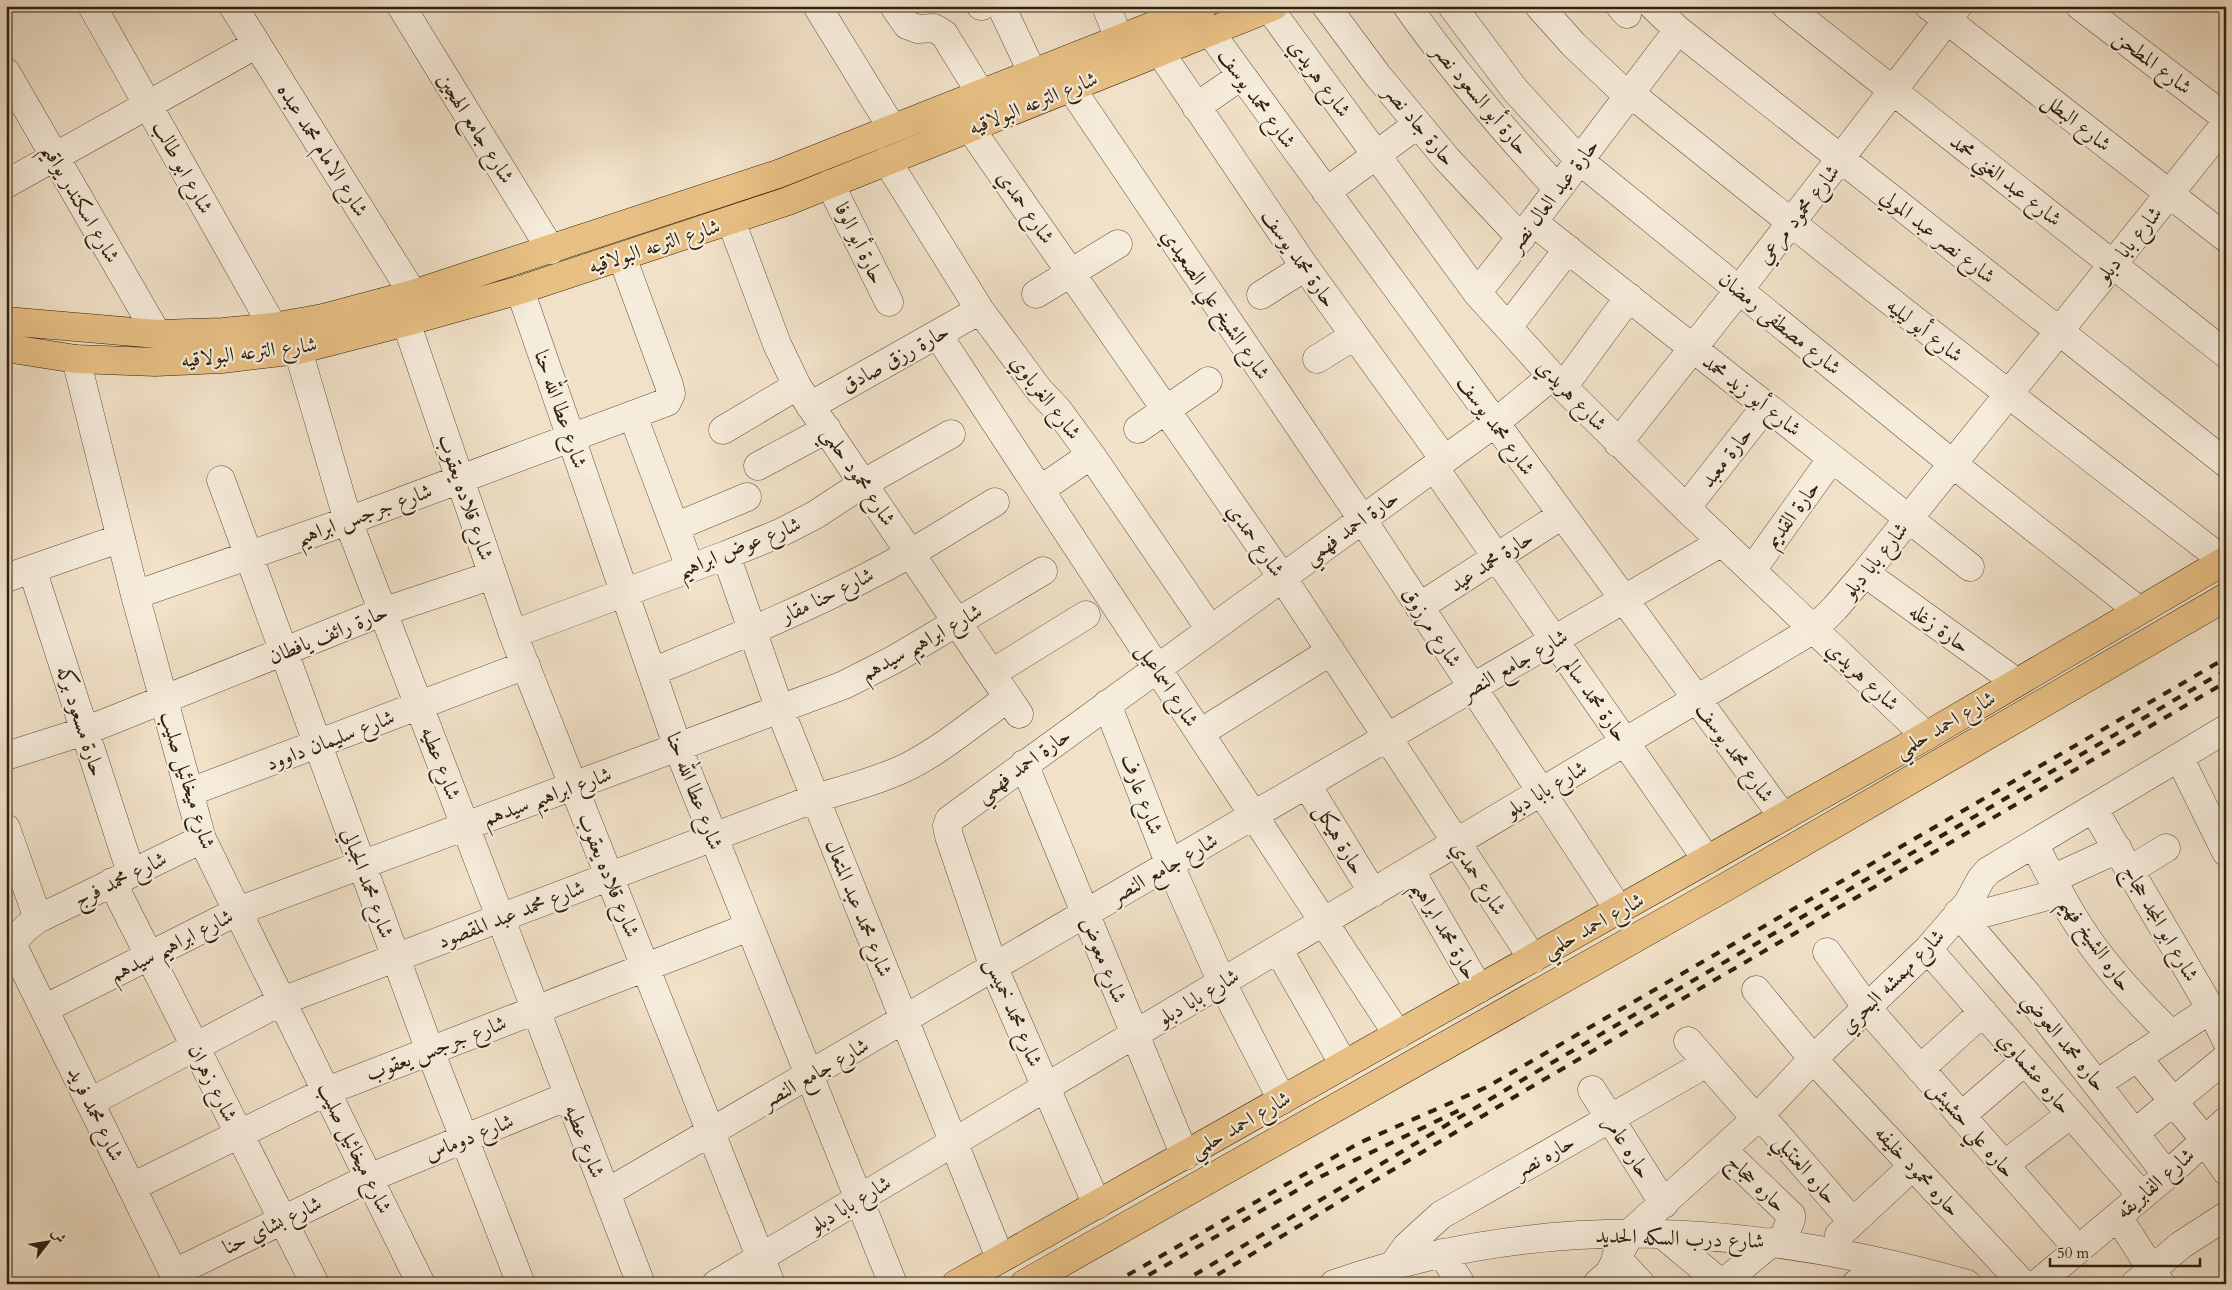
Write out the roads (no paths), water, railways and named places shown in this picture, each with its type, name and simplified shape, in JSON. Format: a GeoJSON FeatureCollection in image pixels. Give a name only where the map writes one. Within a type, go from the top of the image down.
{"type":"FeatureCollection","features":[{"type":"Feature","properties":{"kind":"main road","name":"شارع الترعه البولاقيه"},"geometry":{"type":"LineString","coordinates":[[6,348],[76,359],[155,362],[222,359],[298,350],[406,322],[520,290],[788,201],[1271,7]]}},
{"type":"Feature","properties":{"kind":"main road","name":"شارع الترعه البولاقيه"},"geometry":{"type":"LineString","coordinates":[[6,321],[157,334],[223,332],[273,327],[354,311],[551,250],[778,174],[1196,8]]}},
{"type":"Feature","properties":{"kind":"main road"},"geometry":{"type":"LineString","coordinates":[[778,174],[788,201]]}},
{"type":"Feature","properties":{"kind":"main road","name":"شارع احمد حلمي"},"geometry":{"type":"LineString","coordinates":[[956,1284],[1926,736],[2138,610],[2225,561]]}},
{"type":"Feature","properties":{"kind":"main road","name":"شارع احمد حلمي"},"geometry":{"type":"LineString","coordinates":[[1024,1284],[1724,888],[2226,597]]}},
{"type":"Feature","properties":{"kind":"street","name":"شارع ابو طالب"},"geometry":{"type":"LineString","coordinates":[[92,6],[273,327]]}},
{"type":"Feature","properties":{"kind":"street","name":"شارع الامام محمد عبده"},"geometry":{"type":"LineString","coordinates":[[233,6],[413,294]]}},
{"type":"Feature","properties":{"kind":"street","name":"شارع جامع الهجين"},"geometry":{"type":"LineString","coordinates":[[401,6],[551,250]]}},
{"type":"Feature","properties":{"kind":"street"},"geometry":{"type":"LineString","coordinates":[[817,6],[892,128]]}},
{"type":"Feature","properties":{"kind":"street"},"geometry":{"type":"LineString","coordinates":[[894,6],[907,25],[918,29],[934,28],[944,34],[981,94]]}},
{"type":"Feature","properties":{"kind":"street"},"geometry":{"type":"LineString","coordinates":[[1001,6],[1033,74]]}},
{"type":"Feature","properties":{"kind":"street"},"geometry":{"type":"LineString","coordinates":[[1106,6],[1119,40]]}},
{"type":"Feature","properties":{"kind":"street","name":"حارة جاد نصر"},"geometry":{"type":"LineString","coordinates":[[1326,6],[1378,76],[1447,159],[1527,230]]}},
{"type":"Feature","properties":{"kind":"street","name":"حارة أبو السعود نصر"},"geometry":{"type":"LineString","coordinates":[[1407,6],[1463,80],[1509,136],[1558,189]]}},
{"type":"Feature","properties":{"kind":"street","name":"شارع مصطفى رمضان"},"geometry":{"type":"LineString","coordinates":[[1452,6],[1515,90],[1579,160],[1953,464],[2138,610]]}},
{"type":"Feature","properties":{"kind":"street"},"geometry":{"type":"LineString","coordinates":[[1539,6],[1573,44],[1629,95]]}},
{"type":"Feature","properties":{"kind":"street","name":"شارع نصر عبد المولي"},"geometry":{"type":"LineString","coordinates":[[1653,6],[1678,30],[2226,463]]}},
{"type":"Feature","properties":{"kind":"street","name":"شارع عبد الغني محمد"},"geometry":{"type":"LineString","coordinates":[[1786,6],[2226,354]]}},
{"type":"Feature","properties":{"kind":"street","name":"شارع المطحن"},"geometry":{"type":"LineString","coordinates":[[2080,6],[2226,118]]}},
{"type":"Feature","properties":{"kind":"street","name":"شارع هريدي"},"geometry":{"type":"LineString","coordinates":[[1271,7],[1376,155],[1477,292],[1508,327],[1558,382],[1618,443],[1926,736]]}},
{"type":"Feature","properties":{"kind":"street","name":"شارع محمود مرعي"},"geometry":{"type":"LineString","coordinates":[[1618,443],[1893,91],[1944,11]]}},
{"type":"Feature","properties":{"kind":"street","name":"شارع البطل"},"geometry":{"type":"LineString","coordinates":[[1944,11],[2226,238]]}},
{"type":"Feature","properties":{"kind":"street","name":"حارة عبد العال نصر"},"geometry":{"type":"LineString","coordinates":[[1477,292],[1527,230],[1678,30]]}},
{"type":"Feature","properties":{"kind":"street","name":"شارع محمد يوسف"},"geometry":{"type":"LineString","coordinates":[[1210,32],[1783,817]]}},
{"type":"Feature","properties":{"kind":"street"},"geometry":{"type":"LineString","coordinates":[[6,184],[257,44]]}},
{"type":"Feature","properties":{"kind":"street","name":"حارة محمد يوسف"},"geometry":{"type":"LineString","coordinates":[[1160,52],[1439,463]]}},
{"type":"Feature","properties":{"kind":"street","name":"شارع اسكندر يواقيم"},"geometry":{"type":"LineString","coordinates":[[6,72],[157,334]]}},
{"type":"Feature","properties":{"kind":"street"},"geometry":{"type":"LineString","coordinates":[[1196,107],[1241,76]]}},
{"type":"Feature","properties":{"kind":"street","name":"شارع الشيخ علي الصعيدي"},"geometry":{"type":"LineString","coordinates":[[1071,88],[1362,519]]}},
{"type":"Feature","properties":{"kind":"street","name":"شارع أبو ليليه"},"geometry":{"type":"LineString","coordinates":[[1629,95],[2008,395],[2225,561]]}},
{"type":"Feature","properties":{"kind":"street","name":"شارع بابا دبلو"},"geometry":{"type":"LineString","coordinates":[[716,1284],[1814,629],[1835,608],[1909,519],[2226,123]]}},
{"type":"Feature","properties":{"kind":"street"},"geometry":{"type":"LineString","coordinates":[[1326,192],[1418,124]]}},
{"type":"Feature","properties":{"kind":"street","name":"شارع حمدي"},"geometry":{"type":"LineString","coordinates":[[970,128],[1072,272],[1165,411],[1282,577],[1532,959]]}},
{"type":"Feature","properties":{"kind":"street","name":"شارع الغرباوي"},"geometry":{"type":"LineString","coordinates":[[887,161],[980,310],[1039,390],[1058,410],[1091,455],[1210,629]]}},
{"type":"Feature","properties":{"kind":"street","name":"حارة أبو الوفا"},"geometry":{"type":"LineString","coordinates":[[830,184],[889,302]]}},
{"type":"Feature","properties":{"kind":"street","name":"شارع محمود حلمي"},"geometry":{"type":"LineString","coordinates":[[731,221],[777,344],[804,396],[1014,706]]}},
{"type":"Feature","properties":{"kind":"street","name":"شارع أبو زيد محمد"},"geometry":{"type":"LineString","coordinates":[[1527,230],[1568,249],[1970,567]]}},
{"type":"Feature","properties":{"kind":"street"},"geometry":{"type":"LineString","coordinates":[[1036,294],[1118,244]]}},
{"type":"Feature","properties":{"kind":"street"},"geometry":{"type":"LineString","coordinates":[[1508,327],[1568,249]]}},
{"type":"Feature","properties":{"kind":"street","name":"شارع جرجس ابراهيم"},"geometry":{"type":"LineString","coordinates":[[135,595],[348,521],[667,402],[670,394],[622,257]]}},
{"type":"Feature","properties":{"kind":"street"},"geometry":{"type":"LineString","coordinates":[[1261,294],[1305,267]]}},
{"type":"Feature","properties":{"kind":"street","name":"شارع عطا الله حنا"},"geometry":{"type":"LineString","coordinates":[[520,290],[678,748],[893,1284]]}},
{"type":"Feature","properties":{"kind":"street","name":"حارة احمد فهمي"},"geometry":{"type":"LineString","coordinates":[[952,815],[1439,463],[1495,423],[1558,382],[1629,297]]}},
{"type":"Feature","properties":{"kind":"street","name":"حارة رزق صادق"},"geometry":{"type":"LineString","coordinates":[[723,430],[804,396],[938,335],[980,310]]}},
{"type":"Feature","properties":{"kind":"street","name":"شارع قلاده يعقوب"},"geometry":{"type":"LineString","coordinates":[[406,322],[513,634],[771,1284]]}},
{"type":"Feature","properties":{"kind":"street","name":"شارع اسماعيل"},"geometry":{"type":"LineString","coordinates":[[938,335],[1398,1035]]}},
{"type":"Feature","properties":{"kind":"street"},"geometry":{"type":"LineString","coordinates":[[1317,359],[1354,336]]}},
{"type":"Feature","properties":{"kind":"street","name":"شارع عطيه"},"geometry":{"type":"LineString","coordinates":[[298,350],[348,521],[641,1284]]}},
{"type":"Feature","properties":{"kind":"street","name":"شارع ميخائيل صليب"},"geometry":{"type":"LineString","coordinates":[[76,359],[135,595],[202,839],[421,1284]]}},
{"type":"Feature","properties":{"kind":"street"},"geometry":{"type":"LineString","coordinates":[[1138,429],[1208,381]]}},
{"type":"Feature","properties":{"kind":"street","name":"حارة معبد"},"geometry":{"type":"LineString","coordinates":[[1686,508],[1766,406]]}},
{"type":"Feature","properties":{"kind":"street"},"geometry":{"type":"LineString","coordinates":[[633,416],[690,567]]}},
{"type":"Feature","properties":{"kind":"street"},"geometry":{"type":"LineString","coordinates":[[758,466],[827,429]]}},
{"type":"Feature","properties":{"kind":"street","name":"شارع عوض ابراهيم"},"geometry":{"type":"LineString","coordinates":[[513,634],[780,533],[815,515],[864,483],[951,434]]}},
{"type":"Feature","properties":{"kind":"street"},"geometry":{"type":"LineString","coordinates":[[1040,490],[1091,455]]}},
{"type":"Feature","properties":{"kind":"street","name":"حارة القديم"},"geometry":{"type":"LineString","coordinates":[[1752,570],[1832,458]]}},
{"type":"Feature","properties":{"kind":"street","name":"حارة محمد سالم"},"geometry":{"type":"LineString","coordinates":[[1439,463],[1497,557],[1707,860]]}},
{"type":"Feature","properties":{"kind":"street","name":"شارع محمد الجبالي"},"geometry":{"type":"LineString","coordinates":[[221,480],[395,958],[521,1284]]}},
{"type":"Feature","properties":{"kind":"street"},"geometry":{"type":"LineString","coordinates":[[675,526],[747,497]]}},
{"type":"Feature","properties":{"kind":"street","name":"شارع حنا مقار"},"geometry":{"type":"LineString","coordinates":[[652,672],[751,632],[847,586],[910,552],[995,502]]}},
{"type":"Feature","properties":{"kind":"street","name":"حارة محمد عيد"},"geometry":{"type":"LineString","coordinates":[[1420,607],[1562,515]]}},
{"type":"Feature","properties":{"kind":"street","name":"شارع مرزوق"},"geometry":{"type":"LineString","coordinates":[[1362,519],[1619,910]]}},
{"type":"Feature","properties":{"kind":"street"},"geometry":{"type":"LineString","coordinates":[[6,578],[121,538]]}},
{"type":"Feature","properties":{"kind":"street","name":"شارع جامع النصر"},"geometry":{"type":"LineString","coordinates":[[606,1193],[1722,542]]}},
{"type":"Feature","properties":{"kind":"street","name":"شارع محمد عبد المتعال"},"geometry":{"type":"LineString","coordinates":[[726,555],[751,632],[780,710],[1000,1258]]}},
{"type":"Feature","properties":{"kind":"street","name":"حارة مسعود بركه"},"geometry":{"type":"LineString","coordinates":[[32,569],[85,731],[121,878]]}},
{"type":"Feature","properties":{"kind":"street","name":"شارع ابراهيم سيدهم"},"geometry":{"type":"LineString","coordinates":[[44,1009],[238,911],[844,685],[895,659],[958,623],[1043,571]]}},
{"type":"Feature","properties":{"kind":"street","name":"حارة زغله"},"geometry":{"type":"LineString","coordinates":[[1865,573],[2016,682]]}},
{"type":"Feature","properties":{"kind":"street","name":"حارة رائف يافطان"},"geometry":{"type":"LineString","coordinates":[[6,756],[85,731],[164,701],[382,612],[493,575]]}},
{"type":"Feature","properties":{"kind":"street"},"geometry":{"type":"LineString","coordinates":[[992,673],[1086,615]]}},
{"type":"Feature","properties":{"kind":"street"},"geometry":{"type":"LineString","coordinates":[[1200,733],[1331,651]]}},
{"type":"Feature","properties":{"kind":"street","name":"شارع سليمان داوود"},"geometry":{"type":"LineString","coordinates":[[190,792],[526,666]]}},
{"type":"Feature","properties":{"kind":"street","name":"شارع عارف"},"geometry":{"type":"LineString","coordinates":[[1107,704],[1170,865],[1222,983],[1282,1100]]}},
{"type":"Feature","properties":{"kind":"street","name":"شارع محمد عبد المقصود"},"geometry":{"type":"LineString","coordinates":[[90,1102],[282,1001],[816,798],[882,778],[906,768],[1014,706]]}},
{"type":"Feature","properties":{"kind":"street","name":"شارع مهمشه البحري"},"geometry":{"type":"LineString","coordinates":[[1598,1284],[1608,1273],[1631,1232],[1758,1117],[1813,1059],[1928,949],[1960,916],[1981,879],[1988,871],[2226,729]]}},
{"type":"Feature","properties":{"kind":"street"},"geometry":{"type":"LineString","coordinates":[[2179,757],[2226,852]]}},
{"type":"Feature","properties":{"kind":"street","name":"شارع معوض"},"geometry":{"type":"LineString","coordinates":[[1024,764],[1185,1156]]}},
{"type":"Feature","properties":{"kind":"street","name":"حارة هيكل"},"geometry":{"type":"LineString","coordinates":[[1307,785],[1373,893]]}},
{"type":"Feature","properties":{"kind":"street","name":"شارع ابو المجد حجاج"},"geometry":{"type":"LineString","coordinates":[[2093,808],[2211,1009],[2226,1040]]}},
{"type":"Feature","properties":{"kind":"street","name":"شارع محمد خميس"},"geometry":{"type":"LineString","coordinates":[[952,815],[947,826],[949,836],[994,968],[1097,1205]]}},
{"type":"Feature","properties":{"kind":"street"},"geometry":{"type":"LineString","coordinates":[[6,828],[38,920]]}},
{"type":"Feature","properties":{"kind":"street","name":"شارع محمد فرج"},"geometry":{"type":"LineString","coordinates":[[9,946],[26,928],[38,920],[202,839]]}},
{"type":"Feature","properties":{"kind":"street","name":"حاره الشيخ فهيم"},"geometry":{"type":"LineString","coordinates":[[2034,844],[2056,886],[2093,946],[2111,971],[2171,1034]]}},
{"type":"Feature","properties":{"kind":"street"},"geometry":{"type":"LineString","coordinates":[[1960,916],[2056,886],[2124,860],[2166,848]]}},
{"type":"Feature","properties":{"kind":"street","name":"حارة محمد ابراهيم"},"geometry":{"type":"LineString","coordinates":[[1410,870],[1479,989]]}},
{"type":"Feature","properties":{"kind":"street","name":"شارع زهران"},"geometry":{"type":"LineString","coordinates":[[121,878],[149,956],[315,1284]]}},
{"type":"Feature","properties":{"kind":"street","name":"حاره محمد العوضي"},"geometry":{"type":"LineString","coordinates":[[1960,916],[2103,1090],[2167,1175]]}},
{"type":"Feature","properties":{"kind":"street","name":"شارع جرجس يعقوب"},"geometry":{"type":"LineString","coordinates":[[132,1187],[326,1091],[749,928]]}},
{"type":"Feature","properties":{"kind":"street","name":"شارع محمد فريد"},"geometry":{"type":"LineString","coordinates":[[9,946],[44,1009],[176,1278]]}},
{"type":"Feature","properties":{"kind":"street"},"geometry":{"type":"LineString","coordinates":[[1278,949],[1344,1065]]}},
{"type":"Feature","properties":{"kind":"street","name":"حاره عشماوي"},"geometry":{"type":"LineString","coordinates":[[1928,949],[2142,1196]]}},
{"type":"Feature","properties":{"kind":"street","name":"حاره علي حشيش"},"geometry":{"type":"LineString","coordinates":[[1827,952],[1867,1008],[2078,1249]]}},
{"type":"Feature","properties":{"kind":"street","name":"حاره محمود خليفه"},"geometry":{"type":"LineString","coordinates":[[1756,990],[1813,1059],[2023,1284]]}},
{"type":"Feature","properties":{"kind":"street"},"geometry":{"type":"LineString","coordinates":[[2004,1165],[2074,1117],[2137,1057],[2211,1009]]}},
{"type":"Feature","properties":{"kind":"street"},"geometry":{"type":"LineString","coordinates":[[1920,1070],[1983,1012]]}},
{"type":"Feature","properties":{"kind":"street","name":"حاره العنتبلي"},"geometry":{"type":"LineString","coordinates":[[1688,1041],[1853,1222]]}},
{"type":"Feature","properties":{"kind":"street"},"geometry":{"type":"LineString","coordinates":[[2137,1057],[2204,1139],[2226,1171]]}},
{"type":"Feature","properties":{"kind":"street"},"geometry":{"type":"LineString","coordinates":[[2135,1133],[2226,1058]]}},
{"type":"Feature","properties":{"kind":"street"},"geometry":{"type":"LineString","coordinates":[[1961,1116],[2025,1061]]}},
{"type":"Feature","properties":{"kind":"street","name":"حاره نصر"},"geometry":{"type":"LineString","coordinates":[[1387,1272],[1407,1246],[1441,1215],[1707,1063]]}},
{"type":"Feature","properties":{"kind":"street","name":"حاره عامر"},"geometry":{"type":"LineString","coordinates":[[1592,1090],[1664,1204]]}},
{"type":"Feature","properties":{"kind":"street","name":"شارع دوماس"},"geometry":{"type":"LineString","coordinates":[[369,1178],[568,1096]]}},
{"type":"Feature","properties":{"kind":"street","name":"شارع الفابريقه"},"geometry":{"type":"LineString","coordinates":[[2037,1284],[2167,1175],[2204,1139],[2226,1121]]}},
{"type":"Feature","properties":{"kind":"street","name":"حاره حجاج"},"geometry":{"type":"LineString","coordinates":[[1723,1150],[1791,1215],[1792,1219],[1776,1243]]}},
{"type":"Feature","properties":{"kind":"street"},"geometry":{"type":"LineString","coordinates":[[1823,1250],[1913,1166]]}},
{"type":"Feature","properties":{"kind":"street","name":"شارع بشاي حنا"},"geometry":{"type":"LineString","coordinates":[[176,1278],[283,1220],[369,1178]]}},
{"type":"Feature","properties":{"kind":"street"},"geometry":{"type":"LineString","coordinates":[[2118,1216],[2149,1279],[2181,1245],[2226,1216]]}},
{"type":"Feature","properties":{"kind":"street","name":"شارع درب السكه الحديد"},"geometry":{"type":"LineString","coordinates":[[1334,1284],[1387,1272],[1442,1253],[1555,1237],[1631,1232],[1698,1235],[1823,1250],[1967,1284]]}},
{"type":"Feature","properties":{"kind":"street"},"geometry":{"type":"LineString","coordinates":[[1662,1234],[1727,1282],[1776,1243]]}},
{"type":"Feature","properties":{"kind":"street"},"geometry":{"type":"LineString","coordinates":[[1442,1253],[1461,1284]]}},
{"type":"Feature","properties":{"kind":"street"},"geometry":{"type":"LineString","coordinates":[[1616,1258],[1641,1284]]}},
{"type":"Feature","properties":{"kind":"street"},"geometry":{"type":"LineString","coordinates":[[1856,1284],[1883,1264]]}},
{"type":"Feature","properties":{"kind":"railway"},"geometry":{"type":"LineString","coordinates":[[1112,1284],[1359,1143],[1487,1087],[2226,658]]}},
{"type":"Feature","properties":{"kind":"railway"},"geometry":{"type":"LineString","coordinates":[[1179,1284],[1524,1079],[2226,670]]}},
{"type":"Feature","properties":{"kind":"railway"},"geometry":{"type":"LineString","coordinates":[[1202,1284],[1526,1090],[2226,682]]}},
{"type":"Feature","properties":{"kind":"railway"},"geometry":{"type":"LineString","coordinates":[[1133,1284],[1322,1176],[1464,1108]]}}]}
